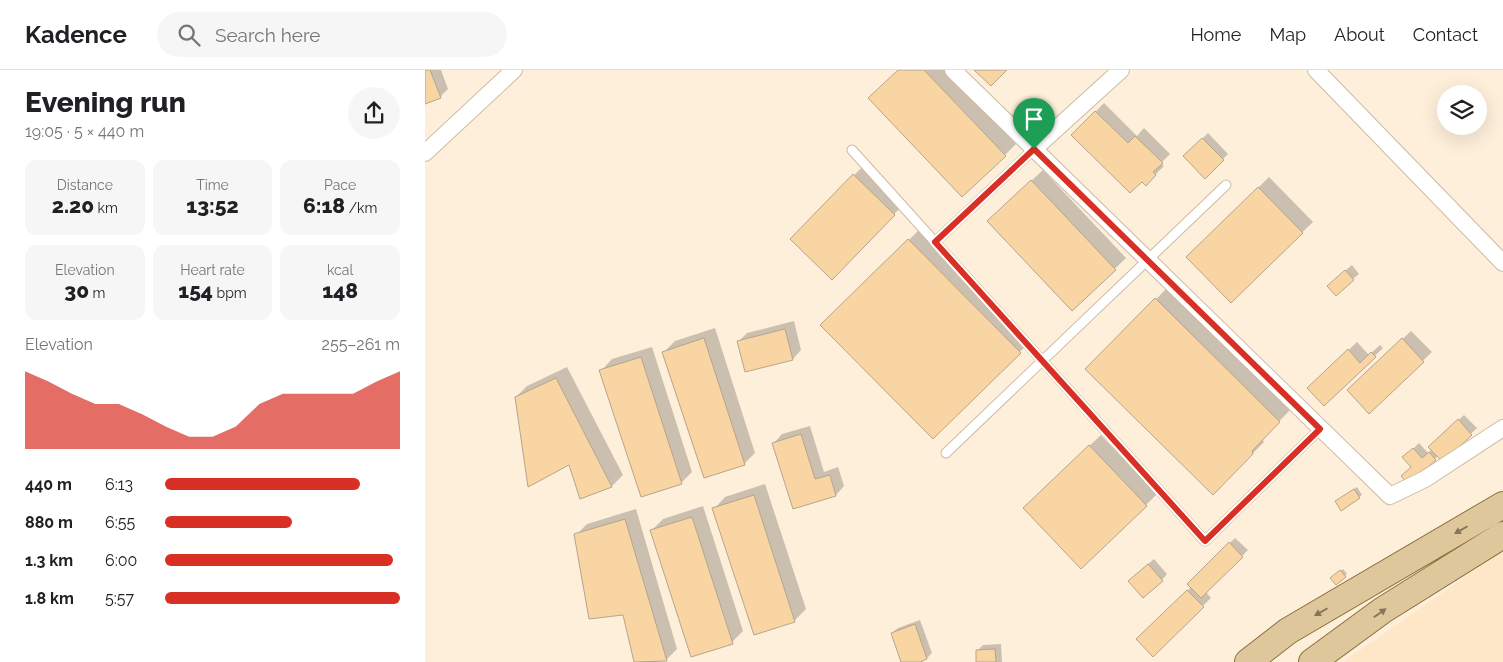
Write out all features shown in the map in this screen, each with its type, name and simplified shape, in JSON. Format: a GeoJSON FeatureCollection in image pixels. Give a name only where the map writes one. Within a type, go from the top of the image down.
{"type":"FeatureCollection","features":[{"type":"Feature","properties":{"kind":"main road"},"geometry":{"type":"LineString","coordinates":[[1249,662],[1288,631],[1503,505]]}},
{"type":"Feature","properties":{"kind":"main road"},"geometry":{"type":"LineString","coordinates":[[1313,662],[1383,610],[1503,535]]}},
{"type":"Feature","properties":{"kind":"street"},"geometry":{"type":"LineString","coordinates":[[425,153],[514,70]]}},
{"type":"Feature","properties":{"kind":"street"},"geometry":{"type":"LineString","coordinates":[[953,70],[1389,496],[1425,479],[1503,428]]}},
{"type":"Feature","properties":{"kind":"street"},"geometry":{"type":"LineString","coordinates":[[1034,149],[1121,70]]}},
{"type":"Feature","properties":{"kind":"street"},"geometry":{"type":"LineString","coordinates":[[1316,70],[1503,263]]}},
{"type":"Feature","properties":{"kind":"lane"},"geometry":{"type":"LineString","coordinates":[[935,242],[1034,149]]}},
{"type":"Feature","properties":{"kind":"lane"},"geometry":{"type":"LineString","coordinates":[[852,150],[1205,541],[1320,429]]}},
{"type":"Feature","properties":{"kind":"lane"},"geometry":{"type":"LineString","coordinates":[[946,453],[1226,185]]}},
{"type":"Feature","properties":{"kind":"shaded area"},"geometry":{"type":"Polygon","coordinates":[[[1503,551],[1503,662],[1343,662],[1479,567],[1503,551]]]}},
{"type":"Feature","properties":{"kind":"building"},"geometry":{"type":"Polygon","coordinates":[[[425,70],[430,70],[441,98],[425,104],[425,70]]]}},
{"type":"Feature","properties":{"kind":"building"},"geometry":{"type":"Polygon","coordinates":[[[898,70],[924,70],[1006,156],[962,197],[868,98],[898,70]]]}},
{"type":"Feature","properties":{"kind":"building"},"geometry":{"type":"Polygon","coordinates":[[[974,70],[1007,70],[991,86],[974,70]]]}},
{"type":"Feature","properties":{"kind":"building"},"geometry":{"type":"Polygon","coordinates":[[[1095,111],[1128,143],[1135,136],[1163,163],[1153,172],[1156,175],[1146,186],[1142,182],[1130,193],[1071,135],[1095,111]]]}},
{"type":"Feature","properties":{"kind":"building"},"geometry":{"type":"Polygon","coordinates":[[[1202,138],[1224,160],[1205,179],[1183,156],[1202,138]]]}},
{"type":"Feature","properties":{"kind":"building"},"geometry":{"type":"Polygon","coordinates":[[[853,174],[895,215],[832,280],[790,239],[853,174]]]}},
{"type":"Feature","properties":{"kind":"building"},"geometry":{"type":"Polygon","coordinates":[[[1031,180],[1116,270],[1072,311],[987,221],[1031,180]]]}},
{"type":"Feature","properties":{"kind":"building"},"geometry":{"type":"Polygon","coordinates":[[[1258,187],[1303,233],[1231,303],[1186,257],[1258,187]]]}},
{"type":"Feature","properties":{"kind":"building"},"geometry":{"type":"Polygon","coordinates":[[[908,239],[1021,353],[933,439],[820,325],[908,239]]]}},
{"type":"Feature","properties":{"kind":"building"},"geometry":{"type":"Polygon","coordinates":[[[1345,270],[1354,280],[1336,296],[1327,286],[1345,270]]]}},
{"type":"Feature","properties":{"kind":"building"},"geometry":{"type":"Polygon","coordinates":[[[1155,298],[1280,422],[1252,451],[1253,454],[1213,495],[1085,369],[1155,298]]]}},
{"type":"Feature","properties":{"kind":"building"},"geometry":{"type":"Polygon","coordinates":[[[785,329],[793,360],[745,372],[737,341],[785,329]]]}},
{"type":"Feature","properties":{"kind":"building"},"geometry":{"type":"Polygon","coordinates":[[[704,338],[745,465],[704,478],[662,352],[704,338]]]}},
{"type":"Feature","properties":{"kind":"building"},"geometry":{"type":"Polygon","coordinates":[[[1402,338],[1424,362],[1369,414],[1347,390],[1402,338]]]}},
{"type":"Feature","properties":{"kind":"building"},"geometry":{"type":"Polygon","coordinates":[[[1348,349],[1360,363],[1371,352],[1376,357],[1324,406],[1307,388],[1348,349]]]}},
{"type":"Feature","properties":{"kind":"building"},"geometry":{"type":"Polygon","coordinates":[[[641,357],[682,484],[641,497],[599,370],[641,357]]]}},
{"type":"Feature","properties":{"kind":"building"},"geometry":{"type":"Polygon","coordinates":[[[556,378],[612,487],[580,499],[569,465],[528,487],[515,397],[556,378]]]}},
{"type":"Feature","properties":{"kind":"building"},"geometry":{"type":"Polygon","coordinates":[[[1458,419],[1472,435],[1443,462],[1428,447],[1458,419]]]}},
{"type":"Feature","properties":{"kind":"building"},"geometry":{"type":"Polygon","coordinates":[[[801,434],[815,479],[830,475],[836,496],[793,509],[772,443],[801,434]]]}},
{"type":"Feature","properties":{"kind":"building"},"geometry":{"type":"Polygon","coordinates":[[[1089,445],[1147,506],[1081,569],[1023,508],[1089,445]]]}},
{"type":"Feature","properties":{"kind":"building"},"geometry":{"type":"Polygon","coordinates":[[[1413,448],[1422,458],[1429,452],[1436,460],[1408,484],[1401,476],[1411,467],[1402,457],[1413,448]]]}},
{"type":"Feature","properties":{"kind":"building"},"geometry":{"type":"Polygon","coordinates":[[[1354,489],[1360,498],[1341,511],[1335,501],[1354,489]]]}},
{"type":"Feature","properties":{"kind":"building"},"geometry":{"type":"Polygon","coordinates":[[[754,495],[795,622],[754,635],[712,508],[754,495]]]}},
{"type":"Feature","properties":{"kind":"building"},"geometry":{"type":"Polygon","coordinates":[[[692,517],[733,644],[691,657],[650,530],[692,517]]]}},
{"type":"Feature","properties":{"kind":"building"},"geometry":{"type":"Polygon","coordinates":[[[625,519],[667,661],[634,662],[623,615],[589,619],[574,534],[625,519]]]}},
{"type":"Feature","properties":{"kind":"building"},"geometry":{"type":"Polygon","coordinates":[[[1229,542],[1243,557],[1201,598],[1187,584],[1229,542]]]}},
{"type":"Feature","properties":{"kind":"building"},"geometry":{"type":"Polygon","coordinates":[[[1148,564],[1163,581],[1143,598],[1128,581],[1148,564]]]}},
{"type":"Feature","properties":{"kind":"building"},"geometry":{"type":"Polygon","coordinates":[[[1340,570],[1346,577],[1336,585],[1330,578],[1340,570]]]}},
{"type":"Feature","properties":{"kind":"building"},"geometry":{"type":"Polygon","coordinates":[[[1187,590],[1204,607],[1153,657],[1136,639],[1187,590]]]}},
{"type":"Feature","properties":{"kind":"building"},"geometry":{"type":"Polygon","coordinates":[[[915,624],[927,659],[920,662],[901,662],[891,633],[915,624]]]}},
{"type":"Feature","properties":{"kind":"building"},"geometry":{"type":"Polygon","coordinates":[[[995,649],[996,662],[976,662],[976,650],[995,649]]]}},
{"type":"Feature","properties":{"kind":"route"},"geometry":{"type":"LineString","coordinates":[[1034,149],[1320,429],[1205,541],[935,242],[1034,149]]}}]}
